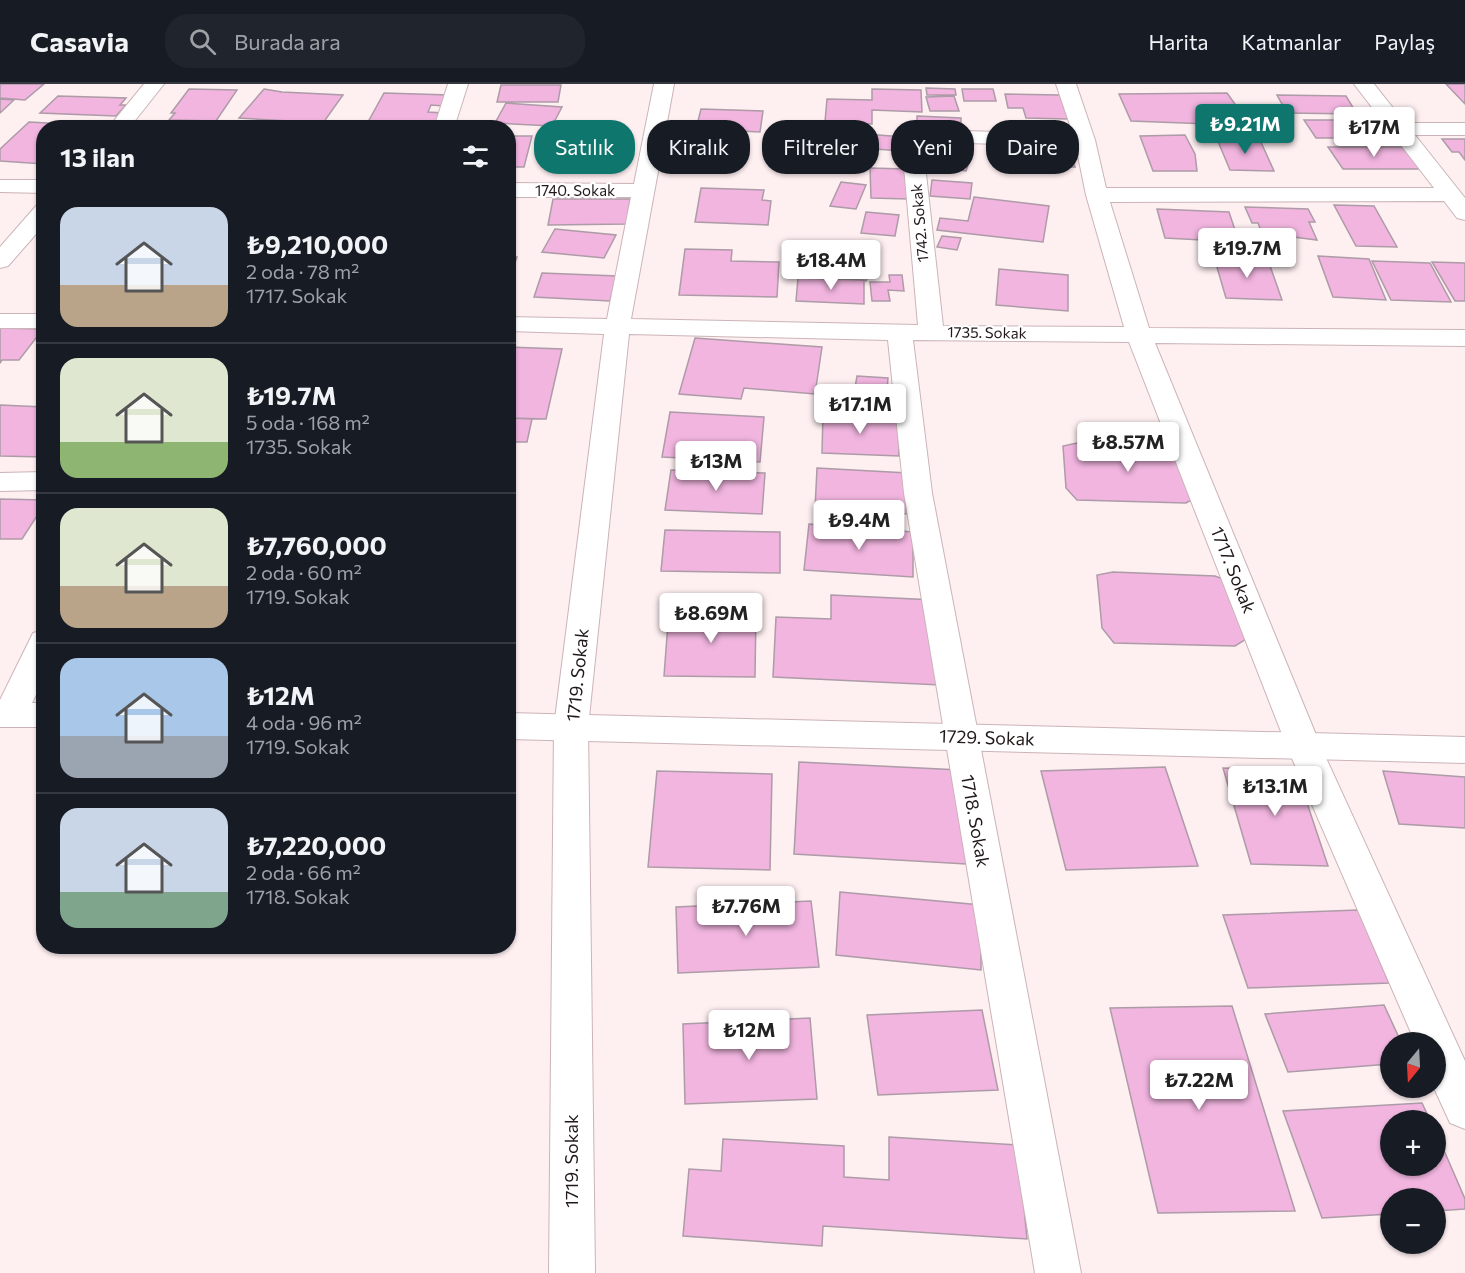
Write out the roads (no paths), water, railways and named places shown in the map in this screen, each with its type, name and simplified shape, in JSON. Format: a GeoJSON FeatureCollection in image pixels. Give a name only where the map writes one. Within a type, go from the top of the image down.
{"type":"FeatureCollection","features":[{"type":"Feature","properties":{"kind":"street"},"geometry":{"type":"LineString","coordinates":[[125,120],[154,84]]}},
{"type":"Feature","properties":{"kind":"street"},"geometry":{"type":"LineString","coordinates":[[447,120],[458,84]]}},
{"type":"Feature","properties":{"kind":"street","name":"1719. Sokak"},"geometry":{"type":"LineString","coordinates":[[572,1273],[571,727],[618,325],[664,84]]}},
{"type":"Feature","properties":{"kind":"street","name":"1717. Sokak"},"geometry":{"type":"LineString","coordinates":[[1066,84],[1085,140],[1097,195],[1139,335],[1304,747],[1430,1032]]}},
{"type":"Feature","properties":{"kind":"street"},"geometry":{"type":"LineString","coordinates":[[1364,84],[1465,213]]}},
{"type":"Feature","properties":{"kind":"street"},"geometry":{"type":"LineString","coordinates":[[1401,129],[1465,129]]}},
{"type":"Feature","properties":{"kind":"street","name":"1742. Sokak"},"geometry":{"type":"LineString","coordinates":[[915,332],[912,144],[927,136],[1085,140]]}},
{"type":"Feature","properties":{"kind":"street"},"geometry":{"type":"LineString","coordinates":[[0,186],[36,187]]}},
{"type":"Feature","properties":{"kind":"street","name":"1740. Sokak"},"geometry":{"type":"LineString","coordinates":[[516,190],[642,191]]}},
{"type":"Feature","properties":{"kind":"street"},"geometry":{"type":"LineString","coordinates":[[1097,195],[1450,194]]}},
{"type":"Feature","properties":{"kind":"street"},"geometry":{"type":"LineString","coordinates":[[0,261],[36,220]]}},
{"type":"Feature","properties":{"kind":"street"},"geometry":{"type":"LineString","coordinates":[[0,321],[36,321]]}},
{"type":"Feature","properties":{"kind":"street","name":"1735. Sokak"},"geometry":{"type":"LineString","coordinates":[[516,324],[915,332],[1465,338]]}},
{"type":"Feature","properties":{"kind":"street","name":"1718. Sokak"},"geometry":{"type":"LineString","coordinates":[[915,332],[918,493],[1058,1273]]}},
{"type":"Feature","properties":{"kind":"street"},"geometry":{"type":"LineString","coordinates":[[0,482],[36,481]]}},
{"type":"Feature","properties":{"kind":"street"},"geometry":{"type":"LineString","coordinates":[[36,656],[5,715],[36,716]]}},
{"type":"Feature","properties":{"kind":"street","name":"1729. Sokak"},"geometry":{"type":"LineString","coordinates":[[516,726],[1465,750]]}},
{"type":"Feature","properties":{"kind":"street","name":"1717. Sokak"},"geometry":{"type":"LineString","coordinates":[[1446,1067],[1465,1109]]}}]}
